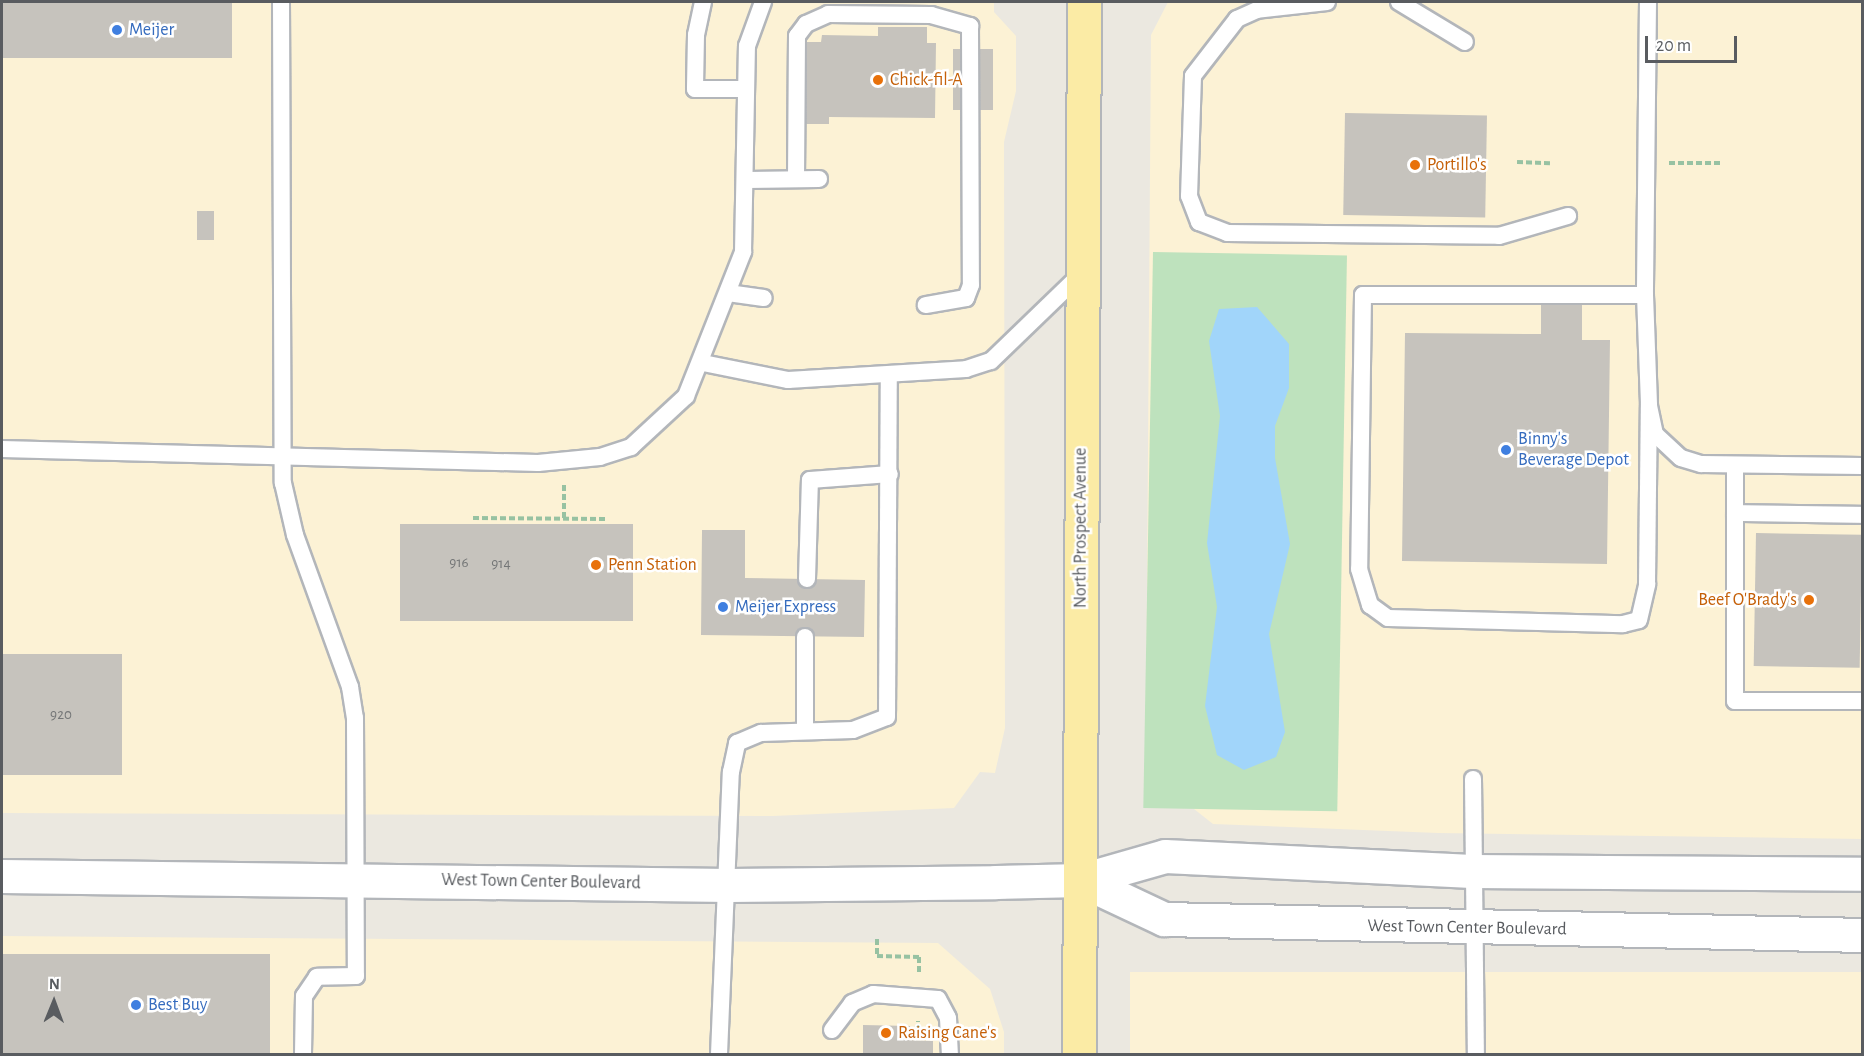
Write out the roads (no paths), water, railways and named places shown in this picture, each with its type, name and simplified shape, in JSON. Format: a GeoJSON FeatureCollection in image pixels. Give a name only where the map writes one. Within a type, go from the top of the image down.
{"type":"FeatureCollection","features":[{"type":"Feature","properties":{"kind":"main road","name":"North Prospect Avenue"},"geometry":{"type":"LineString","coordinates":[[1079,1054],[1084,2]]}},
{"type":"Feature","properties":{"kind":"main road","name":"West Town Center Boulevard"},"geometry":{"type":"LineString","coordinates":[[2,876],[729,885],[1081,880],[1165,856],[1472,871],[1863,874]]}},
{"type":"Feature","properties":{"kind":"main road","name":"West Town Center Boulevard"},"geometry":{"type":"LineString","coordinates":[[1081,880],[1164,919],[1472,929],[1863,935]]}},
{"type":"Feature","properties":{"kind":"lane"},"geometry":{"type":"LineString","coordinates":[[281,2],[281,455],[295,535],[350,687],[355,879],[356,976],[317,977],[303,996],[303,1054]]}},
{"type":"Feature","properties":{"kind":"lane"},"geometry":{"type":"LineString","coordinates":[[703,2],[696,34],[695,89],[746,89]]}},
{"type":"Feature","properties":{"kind":"lane"},"geometry":{"type":"LineString","coordinates":[[2,449],[538,463],[600,457],[631,447],[663,423],[686,396],[703,363],[743,252],[747,180],[747,46],[763,2]]}},
{"type":"Feature","properties":{"kind":"lane"},"geometry":{"type":"LineString","coordinates":[[1327,2],[1257,10],[1237,19],[1193,76],[1189,196],[1199,222],[1227,233],[1499,236],[1568,216]]}},
{"type":"Feature","properties":{"kind":"lane"},"geometry":{"type":"LineString","coordinates":[[1399,2],[1465,42]]}},
{"type":"Feature","properties":{"kind":"lane"},"geometry":{"type":"LineString","coordinates":[[1646,295],[1363,295],[1359,569],[1370,605],[1388,618],[1623,624],[1639,620],[1647,584],[1648,2]]}},
{"type":"Feature","properties":{"kind":"lane"},"geometry":{"type":"LineString","coordinates":[[796,179],[797,36],[806,24],[828,14],[932,15],[970,26],[971,285],[966,298],[926,304]]}},
{"type":"Feature","properties":{"kind":"lane"},"geometry":{"type":"LineString","coordinates":[[747,180],[819,178]]}},
{"type":"Feature","properties":{"kind":"lane"},"geometry":{"type":"LineString","coordinates":[[703,363],[788,380],[966,369],[990,361],[1081,274]]}},
{"type":"Feature","properties":{"kind":"lane"},"geometry":{"type":"LineString","coordinates":[[728,292],[764,298]]}},
{"type":"Feature","properties":{"kind":"lane"},"geometry":{"type":"LineString","coordinates":[[719,1054],[729,885],[731,772],[737,743],[761,733],[853,730],[887,717],[889,375]]}},
{"type":"Feature","properties":{"kind":"lane"},"geometry":{"type":"LineString","coordinates":[[1649,405],[1655,434],[1681,458],[1736,465],[1863,466]]}},
{"type":"Feature","properties":{"kind":"lane"},"geometry":{"type":"LineString","coordinates":[[1736,465],[1735,701],[1863,701]]}},
{"type":"Feature","properties":{"kind":"lane"},"geometry":{"type":"LineString","coordinates":[[807,579],[810,480],[890,474]]}},
{"type":"Feature","properties":{"kind":"lane"},"geometry":{"type":"LineString","coordinates":[[1736,513],[1863,515]]}},
{"type":"Feature","properties":{"kind":"lane"},"geometry":{"type":"LineString","coordinates":[[805,637],[805,731]]}},
{"type":"Feature","properties":{"kind":"lane"},"geometry":{"type":"LineString","coordinates":[[1473,779],[1472,929],[1476,1054]]}},
{"type":"Feature","properties":{"kind":"lane"},"geometry":{"type":"LineString","coordinates":[[832,1030],[852,1003],[873,994],[938,999],[948,1018],[950,1054]]}},
{"type":"Feature","properties":{"kind":"water"},"geometry":{"type":"Polygon","coordinates":[[[1257,307],[1289,344],[1289,388],[1275,426],[1275,458],[1290,544],[1269,634],[1285,732],[1276,757],[1244,770],[1217,755],[1205,706],[1217,607],[1207,543],[1220,416],[1209,341],[1219,309],[1257,307]]]}},
{"type":"Feature","properties":{"kind":"place","name":"Meijer"},"geometry":{"type":"Point","coordinates":[117,30]}},
{"type":"Feature","properties":{"kind":"place","name":"Chick-fil-A"},"geometry":{"type":"Point","coordinates":[878,80]}},
{"type":"Feature","properties":{"kind":"place","name":"Portillo's"},"geometry":{"type":"Point","coordinates":[1415,165]}},
{"type":"Feature","properties":{"kind":"place","name":"Binny's Beverage Depot"},"geometry":{"type":"Point","coordinates":[1506,450]}},
{"type":"Feature","properties":{"kind":"place","name":"Penn Station"},"geometry":{"type":"Point","coordinates":[596,565]}},
{"type":"Feature","properties":{"kind":"place","name":"Beef O'Brady's"},"geometry":{"type":"Point","coordinates":[1809,600]}},
{"type":"Feature","properties":{"kind":"place","name":"Meijer Express"},"geometry":{"type":"Point","coordinates":[723,607]}},
{"type":"Feature","properties":{"kind":"place","name":"Best Buy"},"geometry":{"type":"Point","coordinates":[136,1005]}},
{"type":"Feature","properties":{"kind":"place","name":"Raising Cane's"},"geometry":{"type":"Point","coordinates":[886,1033]}}]}
